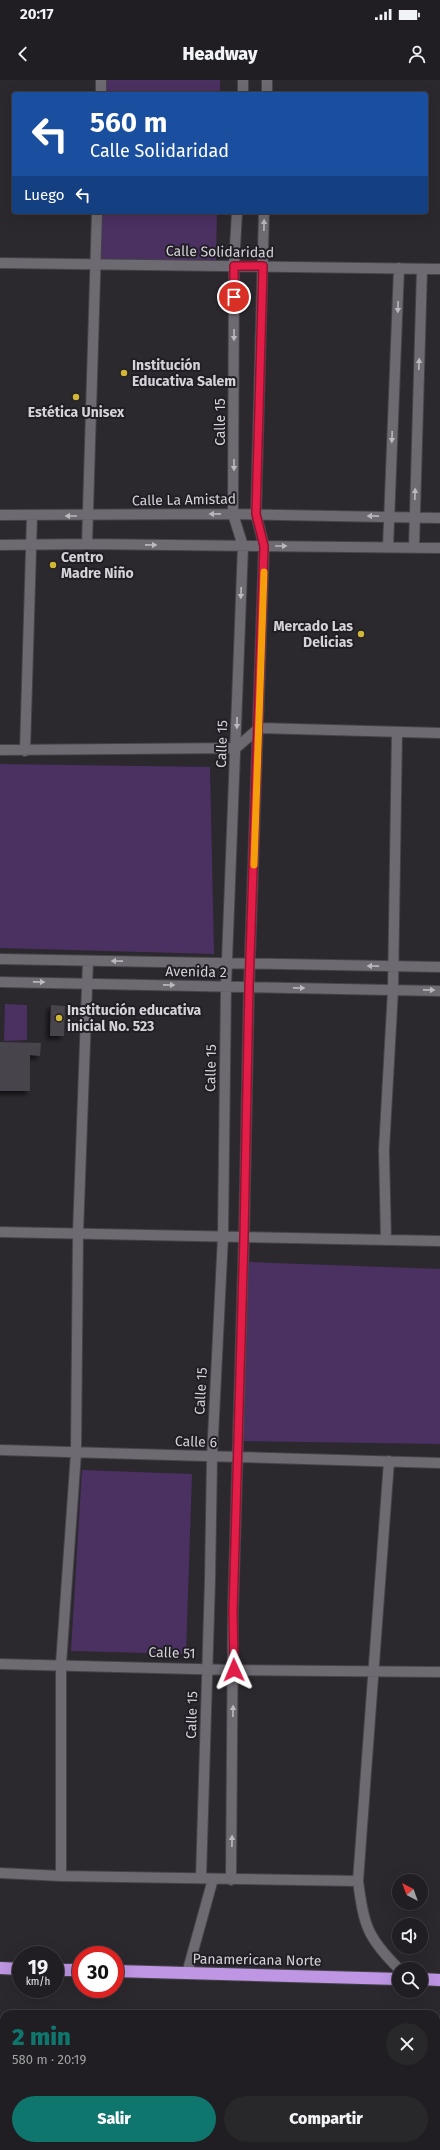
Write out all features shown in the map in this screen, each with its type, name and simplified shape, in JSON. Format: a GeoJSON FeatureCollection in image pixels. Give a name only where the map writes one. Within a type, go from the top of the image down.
{"type":"FeatureCollection","features":[{"type":"Feature","properties":{"kind":"highway"},"geometry":{"type":"LineString","coordinates":[[0,1968],[12,1969]]}},
{"type":"Feature","properties":{"kind":"highway","name":"Panamericana Norte"},"geometry":{"type":"LineString","coordinates":[[124,1971],[392,1979]]}},
{"type":"Feature","properties":{"kind":"highway"},"geometry":{"type":"LineString","coordinates":[[428,1979],[440,1980]]}},
{"type":"Feature","properties":{"kind":"street"},"geometry":{"type":"LineString","coordinates":[[101,80],[101,92]]}},
{"type":"Feature","properties":{"kind":"street"},"geometry":{"type":"LineString","coordinates":[[243,80],[243,92]]}},
{"type":"Feature","properties":{"kind":"street"},"geometry":{"type":"LineString","coordinates":[[267,80],[267,92]]}},
{"type":"Feature","properties":{"kind":"street"},"geometry":{"type":"LineString","coordinates":[[87,544],[97,214]]}},
{"type":"Feature","properties":{"kind":"street","name":"Calle 15"},"geometry":{"type":"LineString","coordinates":[[201,1878],[212,1457],[223,1236],[226,986],[244,546],[233,514],[234,266],[237,214]]}},
{"type":"Feature","properties":{"kind":"street"},"geometry":{"type":"LineString","coordinates":[[231,1880],[234,1670],[233,1612],[244,1237],[249,987],[264,546],[256,514],[264,214]]}},
{"type":"Feature","properties":{"kind":"street","name":"Calle Solidaridad"},"geometry":{"type":"LineString","coordinates":[[0,262],[440,269]]}},
{"type":"Feature","properties":{"kind":"street"},"geometry":{"type":"LineString","coordinates":[[388,547],[399,268]]}},
{"type":"Feature","properties":{"kind":"street"},"geometry":{"type":"LineString","coordinates":[[414,547],[422,269]]}},
{"type":"Feature","properties":{"kind":"street","name":"Calle La Amistad"},"geometry":{"type":"LineString","coordinates":[[0,515],[88,516],[256,514],[440,518]]}},
{"type":"Feature","properties":{"kind":"street"},"geometry":{"type":"LineString","coordinates":[[25,750],[32,516]]}},
{"type":"Feature","properties":{"kind":"street"},"geometry":{"type":"LineString","coordinates":[[0,545],[30,546],[87,544],[440,548]]}},
{"type":"Feature","properties":{"kind":"street"},"geometry":{"type":"LineString","coordinates":[[0,750],[236,748],[259,728],[440,733]]}},
{"type":"Feature","properties":{"kind":"street"},"geometry":{"type":"LineString","coordinates":[[386,1240],[384,1150],[393,990],[392,966],[397,732]]}},
{"type":"Feature","properties":{"kind":"street","name":"Avenida 2"},"geometry":{"type":"LineString","coordinates":[[0,959],[440,967]]}},
{"type":"Feature","properties":{"kind":"street"},"geometry":{"type":"LineString","coordinates":[[61,1876],[61,1664],[76,1452],[78,1233],[88,961]]}},
{"type":"Feature","properties":{"kind":"street","name":"Avenida 2"},"geometry":{"type":"LineString","coordinates":[[0,982],[440,991]]}},
{"type":"Feature","properties":{"kind":"street"},"geometry":{"type":"LineString","coordinates":[[0,1232],[440,1241]]}},
{"type":"Feature","properties":{"kind":"street","name":"Calle 6"},"geometry":{"type":"LineString","coordinates":[[0,1450],[440,1463]]}},
{"type":"Feature","properties":{"kind":"street"},"geometry":{"type":"LineString","coordinates":[[389,1462],[358,1881],[363,1918],[368,1931],[392,1962]]}},
{"type":"Feature","properties":{"kind":"street","name":"Calle 51"},"geometry":{"type":"LineString","coordinates":[[0,1664],[61,1664],[234,1670],[440,1672]]}},
{"type":"Feature","properties":{"kind":"street"},"geometry":{"type":"LineString","coordinates":[[0,1873],[231,1880],[358,1881]]}},
{"type":"Feature","properties":{"kind":"street"},"geometry":{"type":"LineString","coordinates":[[187,1973],[213,1879]]}},
{"type":"Feature","properties":{"kind":"shaded area"},"geometry":{"type":"Polygon","coordinates":[[[101,80],[220,80],[220,92],[100,92],[101,80]]]}},
{"type":"Feature","properties":{"kind":"shaded area"},"geometry":{"type":"Polygon","coordinates":[[[96,214],[217,214],[216,263],[95,261],[96,214]]]}},
{"type":"Feature","properties":{"kind":"shaded area"},"geometry":{"type":"Polygon","coordinates":[[[0,764],[210,767],[214,954],[0,948],[0,764]]]}},
{"type":"Feature","properties":{"kind":"shaded area"},"geometry":{"type":"Polygon","coordinates":[[[5,1004],[27,1005],[27,1040],[4,1041],[5,1004]]]}},
{"type":"Feature","properties":{"kind":"shaded area"},"geometry":{"type":"Polygon","coordinates":[[[249,1262],[440,1269],[440,1444],[242,1441],[249,1262]]]}},
{"type":"Feature","properties":{"kind":"shaded area"},"geometry":{"type":"Polygon","coordinates":[[[82,1470],[192,1474],[186,1654],[71,1651],[82,1470]]]}},
{"type":"Feature","properties":{"kind":"building"},"geometry":{"type":"Polygon","coordinates":[[[51,1005],[65,1006],[64,1036],[50,1036],[51,1005]]]}},
{"type":"Feature","properties":{"kind":"building"},"geometry":{"type":"Polygon","coordinates":[[[0,1042],[41,1043],[40,1056],[30,1055],[30,1091],[0,1091],[0,1042]]]}},
{"type":"Feature","properties":{"kind":"slow traffic"},"geometry":{"type":"LineString","coordinates":[[254,865],[264,572]]}},
{"type":"Feature","properties":{"kind":"place","name":"Institución Educativa Salem"},"geometry":{"type":"Point","coordinates":[124,373]}},
{"type":"Feature","properties":{"kind":"place","name":"Estética Unisex"},"geometry":{"type":"Point","coordinates":[76,397]}},
{"type":"Feature","properties":{"kind":"place","name":"Centro Madre Niño"},"geometry":{"type":"Point","coordinates":[53,565]}},
{"type":"Feature","properties":{"kind":"place","name":"Mercado Las Delicias"},"geometry":{"type":"Point","coordinates":[361,634]}},
{"type":"Feature","properties":{"kind":"place","name":"Institución educativa inicial No. 523"},"geometry":{"type":"Point","coordinates":[59,1018]}},
{"type":"Feature","properties":{"kind":"route"},"geometry":{"type":"LineString","coordinates":[[234,297],[234,266],[263,266],[256,514],[264,546],[249,987],[244,1237],[233,1612],[234,1670]]}}]}
